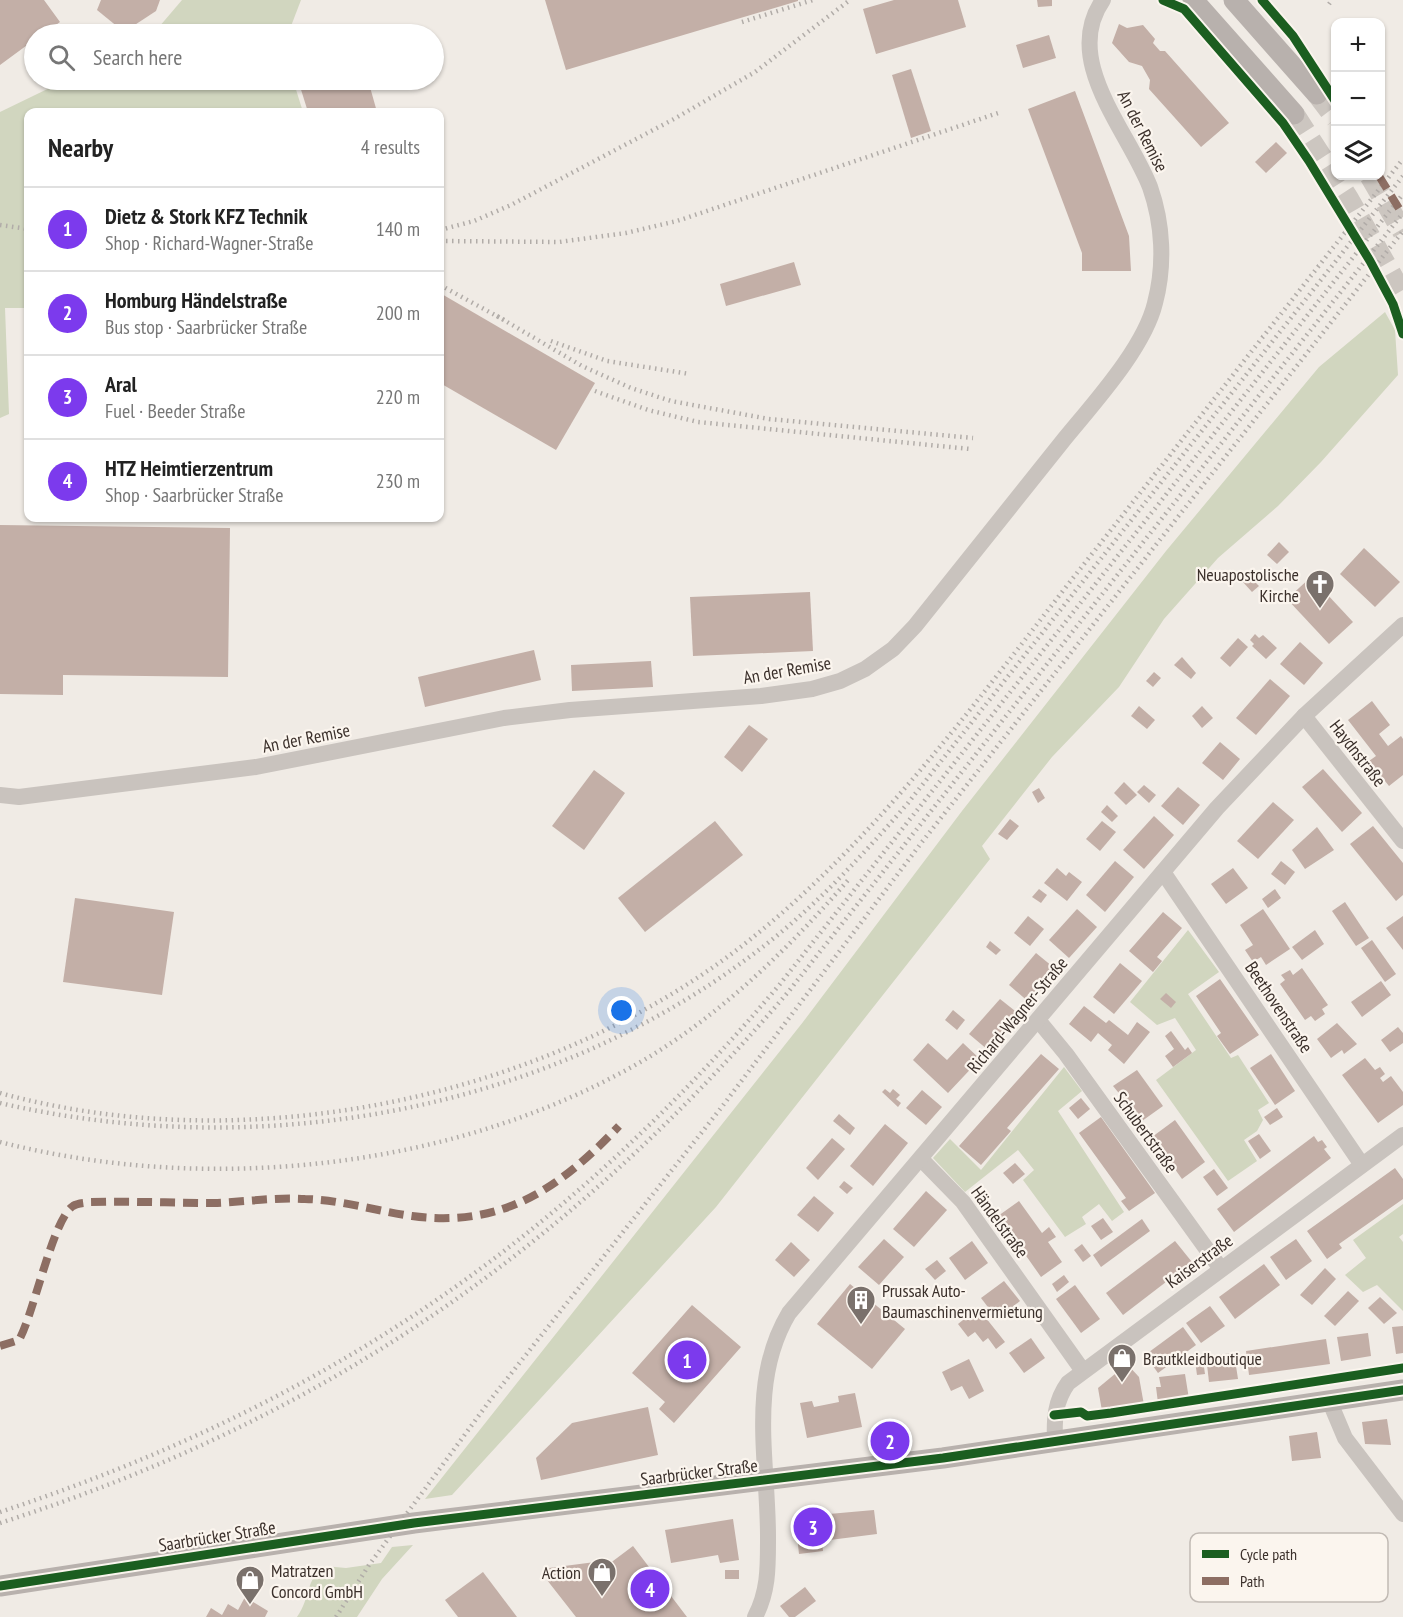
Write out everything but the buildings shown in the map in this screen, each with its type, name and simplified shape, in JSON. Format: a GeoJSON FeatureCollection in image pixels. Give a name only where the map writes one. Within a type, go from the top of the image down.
{"type":"FeatureCollection","features":[{"type":"Feature","properties":{"kind":"main road"},"geometry":{"type":"LineString","coordinates":[[1193,0],[1294,114]]}},
{"type":"Feature","properties":{"kind":"main road"},"geometry":{"type":"LineString","coordinates":[[1234,0],[1317,94]]}},
{"type":"Feature","properties":{"kind":"main road","name":"Saarbrücker Straße"},"geometry":{"type":"LineString","coordinates":[[0,1586],[414,1523],[765,1480],[1055,1441],[1403,1390]]}},
{"type":"Feature","properties":{"kind":"street","name":"An der Remise"},"geometry":{"type":"LineString","coordinates":[[0,795],[19,797],[256,767],[504,718],[802,691],[840,681],[865,669],[893,649],[915,626],[1113,379],[1143,332],[1155,305],[1161,249],[1159,221],[1137,156],[1100,90],[1091,64],[1089,30],[1095,12],[1103,0]]}},
{"type":"Feature","properties":{"kind":"street","name":"Richard-Wagner-Straße"},"geometry":{"type":"LineString","coordinates":[[755,1617],[764,1599],[768,1578],[769,1524],[765,1480],[765,1387],[771,1348],[778,1331],[802,1296],[921,1159],[1217,808],[1304,716],[1403,626]]}},
{"type":"Feature","properties":{"kind":"street","name":"Haydnstraße"},"geometry":{"type":"LineString","coordinates":[[1304,716],[1403,841]]}},
{"type":"Feature","properties":{"kind":"street","name":"Beethovenstraße"},"geometry":{"type":"LineString","coordinates":[[1162,872],[1362,1165]]}},
{"type":"Feature","properties":{"kind":"street","name":"Schubertstraße"},"geometry":{"type":"LineString","coordinates":[[1038,1020],[1066,1054],[1221,1269]]}},
{"type":"Feature","properties":{"kind":"street","name":"Kaiserstraße"},"geometry":{"type":"LineString","coordinates":[[1055,1441],[1054,1415],[1061,1393],[1083,1371],[1403,1134]]}},
{"type":"Feature","properties":{"kind":"street","name":"Händelstraße"},"geometry":{"type":"LineString","coordinates":[[921,1159],[963,1202],[1083,1371]]}},
{"type":"Feature","properties":{"kind":"street"},"geometry":{"type":"LineString","coordinates":[[1329,1400],[1332,1414],[1345,1438],[1403,1514]]}},
{"type":"Feature","properties":{"kind":"green space"},"geometry":{"type":"Polygon","coordinates":[[[182,0],[301,0],[292,24],[162,24],[182,0]]]}},
{"type":"Feature","properties":{"kind":"green space"},"geometry":{"type":"Polygon","coordinates":[[[45,90],[296,90],[302,108],[24,108],[24,308],[5,308],[9,414],[0,418],[0,112],[45,90]]]}},
{"type":"Feature","properties":{"kind":"green space"},"geometry":{"type":"Polygon","coordinates":[[[1385,312],[1395,330],[1398,375],[1321,462],[1278,506],[1218,558],[1164,619],[1119,687],[1052,757],[982,846],[990,859],[716,1207],[452,1495],[425,1499],[803,1022],[962,811],[1166,551],[1319,367],[1385,312]]]}},
{"type":"Feature","properties":{"kind":"green space"},"geometry":{"type":"Polygon","coordinates":[[[1188,930],[1219,972],[1188,994],[1231,1058],[1238,1055],[1269,1103],[1258,1110],[1263,1120],[1257,1131],[1244,1140],[1257,1161],[1228,1181],[1156,1080],[1196,1050],[1175,1018],[1157,1025],[1130,1002],[1188,930]]]}},
{"type":"Feature","properties":{"kind":"green space"},"geometry":{"type":"Polygon","coordinates":[[[1064,1067],[1082,1091],[1058,1111],[1124,1212],[1112,1221],[1099,1204],[1082,1217],[1086,1224],[1065,1237],[1023,1180],[1034,1170],[1018,1150],[965,1192],[933,1158],[950,1139],[981,1170],[1064,1067]]]}},
{"type":"Feature","properties":{"kind":"green space"},"geometry":{"type":"Polygon","coordinates":[[[1403,1204],[1403,1234],[1399,1237],[1403,1242],[1403,1311],[1377,1285],[1363,1292],[1345,1275],[1366,1258],[1353,1240],[1403,1204]]]}},
{"type":"Feature","properties":{"kind":"green space"},"geometry":{"type":"Polygon","coordinates":[[[413,1545],[382,1579],[357,1617],[297,1617],[313,1578],[324,1566],[346,1568],[381,1563],[392,1547],[413,1545]]]}},
{"type":"Feature","properties":{"kind":"tunnel"},"geometry":{"type":"LineString","coordinates":[[1317,94],[1331,112]]}},
{"type":"Feature","properties":{"kind":"tunnel"},"geometry":{"type":"LineString","coordinates":[[1294,114],[1348,198],[1403,295]]}},
{"type":"Feature","properties":{"kind":"tunnel"},"geometry":{"type":"LineString","coordinates":[[1372,180],[1403,232]]}},
{"type":"Feature","properties":{"kind":"railway"},"geometry":{"type":"LineString","coordinates":[[742,22],[813,0]]}},
{"type":"Feature","properties":{"kind":"railway"},"geometry":{"type":"LineString","coordinates":[[444,229],[474,221],[511,205],[674,119],[755,72],[850,0]]}},
{"type":"Feature","properties":{"kind":"railway"},"geometry":{"type":"LineString","coordinates":[[1329,4],[1332,0]]}},
{"type":"Feature","properties":{"kind":"railway"},"geometry":{"type":"LineString","coordinates":[[444,241],[559,242],[626,233],[677,221],[998,113]]}},
{"type":"Feature","properties":{"kind":"railway"},"geometry":{"type":"LineString","coordinates":[[0,1093],[96,1113],[195,1120],[296,1116],[397,1101],[495,1075],[589,1038],[677,991],[757,934],[804,893],[892,803],[972,707],[1403,159]]}},
{"type":"Feature","properties":{"kind":"railway"},"geometry":{"type":"LineString","coordinates":[[0,1103],[98,1120],[198,1127],[298,1124],[397,1110],[494,1086],[587,1051],[677,1005],[760,949],[800,916],[891,823],[1403,176]]}},
{"type":"Feature","properties":{"kind":"railway"},"geometry":{"type":"LineString","coordinates":[[0,1512],[117,1470],[227,1421],[330,1367],[429,1305],[522,1237],[611,1161],[697,1077],[780,984],[1403,194]]}},
{"type":"Feature","properties":{"kind":"railway"},"geometry":{"type":"LineString","coordinates":[[0,1523],[118,1481],[229,1432],[334,1377],[434,1315],[528,1245],[618,1168],[705,1084],[789,991],[1403,213]]}},
{"type":"Feature","properties":{"kind":"railway"},"geometry":{"type":"LineString","coordinates":[[0,225],[24,228]]}},
{"type":"Feature","properties":{"kind":"railway"},"geometry":{"type":"LineString","coordinates":[[336,1617],[369,1565],[491,1399],[721,1108],[922,842],[1403,231]]}},
{"type":"Feature","properties":{"kind":"railway"},"geometry":{"type":"LineString","coordinates":[[444,287],[504,320]]}},
{"type":"Feature","properties":{"kind":"railway"},"geometry":{"type":"LineString","coordinates":[[497,316],[582,366],[631,388],[671,401],[769,419],[973,438]]}},
{"type":"Feature","properties":{"kind":"railway"},"geometry":{"type":"LineString","coordinates":[[551,341],[607,361],[690,374]]}},
{"type":"Feature","properties":{"kind":"railway"},"geometry":{"type":"LineString","coordinates":[[595,391],[648,410],[698,422],[970,449]]}},
{"type":"Feature","properties":{"kind":"railway"},"geometry":{"type":"LineString","coordinates":[[0,1142],[81,1158],[164,1167],[249,1168],[333,1162],[417,1147],[498,1125],[576,1095],[649,1057],[677,1039],[756,976],[804,929],[849,879]]}},
{"type":"Feature","properties":{"kind":"marked path"},"geometry":{"type":"LineString","coordinates":[[1381,180],[1403,215]]}},
{"type":"Feature","properties":{"kind":"marked path"},"geometry":{"type":"LineString","coordinates":[[0,1346],[19,1340],[58,1229],[66,1214],[75,1205],[91,1202],[214,1203],[294,1199],[332,1201],[412,1216],[444,1218],[474,1216],[527,1199],[551,1185],[574,1168],[619,1126]]}},
{"type":"Feature","properties":{"kind":"cycle path"},"geometry":{"type":"LineString","coordinates":[[1163,0],[1184,9],[1283,123],[1370,261],[1393,304],[1403,334]]}},
{"type":"Feature","properties":{"kind":"cycle path"},"geometry":{"type":"LineString","coordinates":[[1262,0],[1293,36],[1331,94]]}},
{"type":"Feature","properties":{"kind":"cycle path"},"geometry":{"type":"LineString","coordinates":[[1054,1415],[1081,1412],[1087,1416],[1111,1413],[1403,1368]]}},
{"type":"Feature","properties":{"kind":"cycle path"},"geometry":{"type":"LineString","coordinates":[[0,1586],[414,1523],[943,1458],[1403,1390]]}},
{"type":"Feature","properties":{"kind":"place","name":"Neuapostolische Kirche"},"geometry":{"type":"Point","coordinates":[1320,610]}},
{"type":"Feature","properties":{"kind":"place","name":"Prussak Auto- Baumaschinenvermietung"},"geometry":{"type":"Point","coordinates":[861,1326]}},
{"type":"Feature","properties":{"kind":"place","name":"Dietz & Stork KFZ Technik"},"geometry":{"type":"Point","coordinates":[687,1360]}},
{"type":"Feature","properties":{"kind":"place","name":"Brautkleidboutique"},"geometry":{"type":"Point","coordinates":[1122,1384]}},
{"type":"Feature","properties":{"kind":"place","name":"Homburg Händelstraße"},"geometry":{"type":"Point","coordinates":[890,1441]}},
{"type":"Feature","properties":{"kind":"place","name":"Aral"},"geometry":{"type":"Point","coordinates":[813,1527]}},
{"type":"Feature","properties":{"kind":"place","name":"HTZ Heimtierzentrum"},"geometry":{"type":"Point","coordinates":[650,1589]}},
{"type":"Feature","properties":{"kind":"place","name":"Action"},"geometry":{"type":"Point","coordinates":[602,1598]}},
{"type":"Feature","properties":{"kind":"place","name":"Matratzen Concord GmbH"},"geometry":{"type":"Point","coordinates":[250,1606]}}]}
